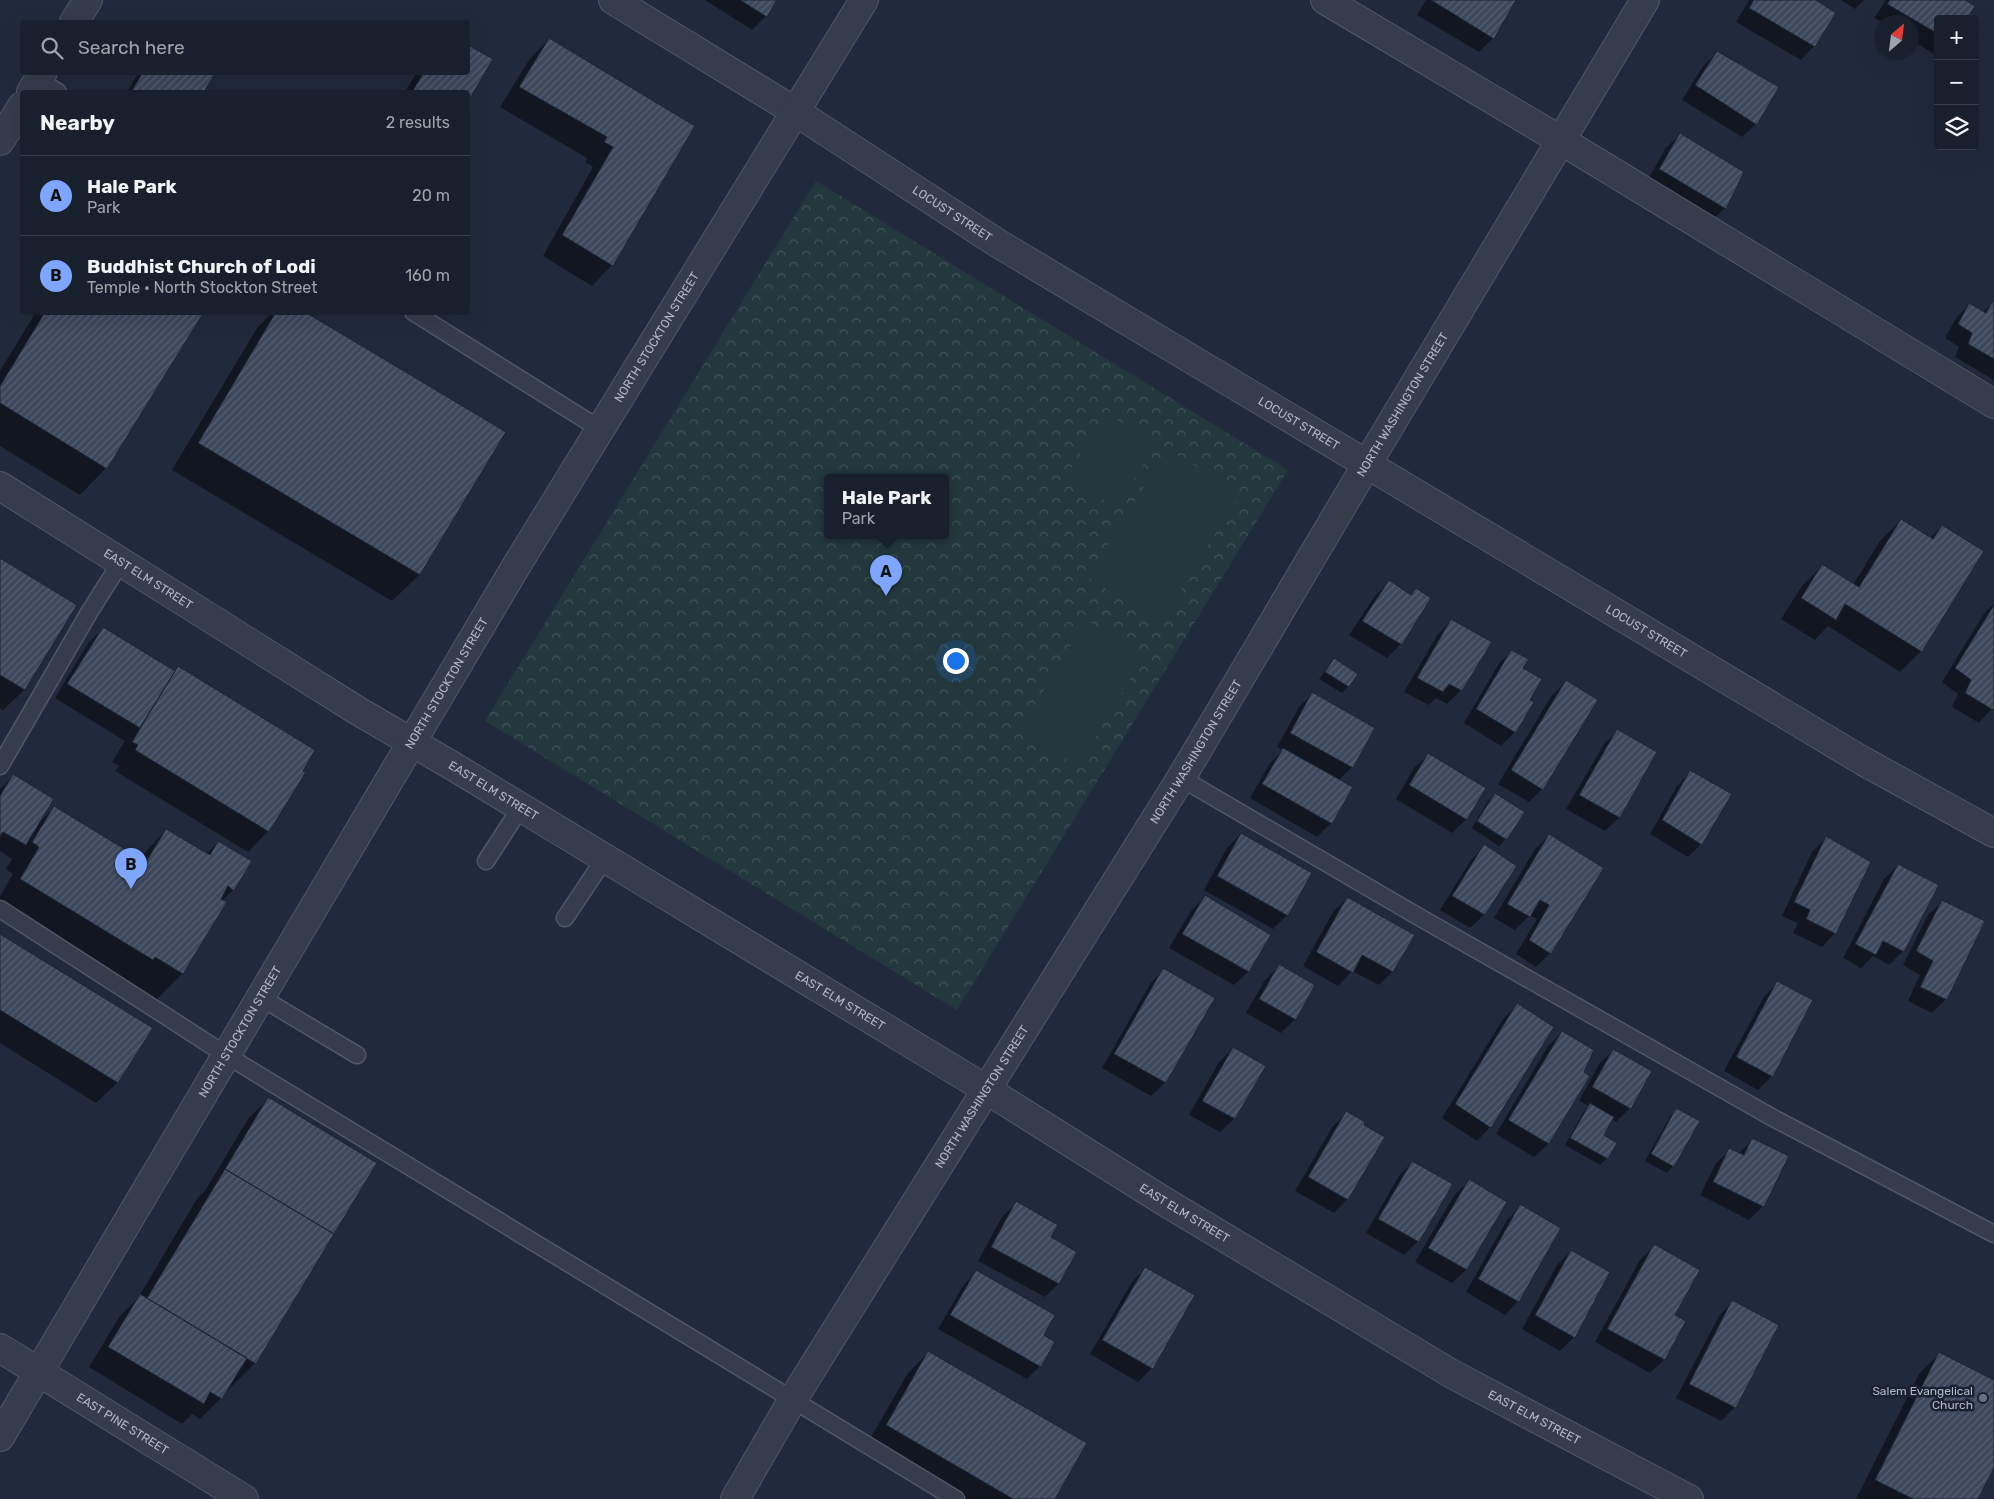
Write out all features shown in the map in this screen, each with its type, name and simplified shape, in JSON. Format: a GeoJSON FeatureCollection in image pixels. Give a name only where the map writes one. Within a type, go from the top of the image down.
{"type":"FeatureCollection","features":[{"type":"Feature","properties":{"kind":"street"},"geometry":{"type":"LineString","coordinates":[[75,20],[88,0]]}},
{"type":"Feature","properties":{"kind":"street","name":"LOCUST STREET"},"geometry":{"type":"LineString","coordinates":[[613,0],[796,112],[998,244],[1863,761],[1994,833]]}},
{"type":"Feature","properties":{"kind":"street","name":"NORTH STOCKTON STREET"},"geometry":{"type":"LineString","coordinates":[[0,1437],[260,997],[600,429],[864,0]]}},
{"type":"Feature","properties":{"kind":"street"},"geometry":{"type":"LineString","coordinates":[[1325,0],[1562,141],[1994,404]]}},
{"type":"Feature","properties":{"kind":"street","name":"NORTH WASHINGTON STREET"},"geometry":{"type":"LineString","coordinates":[[735,1499],[793,1399],[1181,778],[1645,0]]}},
{"type":"Feature","properties":{"kind":"street"},"geometry":{"type":"LineString","coordinates":[[0,141],[20,109]]}},
{"type":"Feature","properties":{"kind":"street","name":"EAST ELM STREET"},"geometry":{"type":"LineString","coordinates":[[0,486],[358,711],[521,807],[987,1090],[1162,1200],[1452,1374],[1689,1499]]}},
{"type":"Feature","properties":{"kind":"street","name":"EAST PINE STREET"},"geometry":{"type":"LineString","coordinates":[[0,1348],[244,1499]]}},
{"type":"Feature","properties":{"kind":"lane"},"geometry":{"type":"LineString","coordinates":[[418,315],[600,429]]}},
{"type":"Feature","properties":{"kind":"lane"},"geometry":{"type":"LineString","coordinates":[[0,766],[90,611],[121,562]]}},
{"type":"Feature","properties":{"kind":"lane"},"geometry":{"type":"LineString","coordinates":[[1181,778],[1428,922],[1775,1119],[1994,1234]]}},
{"type":"Feature","properties":{"kind":"lane"},"geometry":{"type":"LineString","coordinates":[[486,861],[521,807]]}},
{"type":"Feature","properties":{"kind":"lane"},"geometry":{"type":"LineString","coordinates":[[565,918],[605,858]]}},
{"type":"Feature","properties":{"kind":"lane"},"geometry":{"type":"LineString","coordinates":[[0,909],[226,1056],[956,1499]]}},
{"type":"Feature","properties":{"kind":"lane"},"geometry":{"type":"LineString","coordinates":[[260,997],[357,1055]]}},
{"type":"Feature","properties":{"kind":"green space"},"geometry":{"type":"Polygon","coordinates":[[[816,181],[1288,470],[957,1010],[485,721],[816,181]]]}},
{"type":"Feature","properties":{"kind":"green space"},"geometry":{"type":"Polygon","coordinates":[[[1106,413],[1156,444],[1117,508],[1066,477],[1106,413]]]}},
{"type":"Feature","properties":{"kind":"green space"},"geometry":{"type":"Polygon","coordinates":[[[1167,449],[1240,493],[1161,623],[1088,578],[1167,449]]]}},
{"type":"Feature","properties":{"kind":"green space"},"geometry":{"type":"Polygon","coordinates":[[[1086,620],[1145,655],[1078,766],[1020,730],[1086,620]]]}},
{"type":"Feature","properties":{"kind":"building"},"geometry":{"type":"Polygon","coordinates":[[[740,0],[777,0],[767,17],[740,0]]]}},
{"type":"Feature","properties":{"kind":"building"},"geometry":{"type":"Polygon","coordinates":[[[1431,0],[1516,0],[1494,39],[1431,0]]]}},
{"type":"Feature","properties":{"kind":"building"},"geometry":{"type":"Polygon","coordinates":[[[1754,0],[1816,0],[1836,13],[1815,47],[1749,8],[1754,0]]]}},
{"type":"Feature","properties":{"kind":"building"},"geometry":{"type":"Polygon","coordinates":[[[1890,0],[1965,0],[1975,6],[1969,15],[1934,15],[1934,32],[1919,23],[1919,15],[1906,15],[1887,4],[1890,0]]]}},
{"type":"Feature","properties":{"kind":"building"},"geometry":{"type":"Polygon","coordinates":[[[549,38],[695,126],[613,266],[562,235],[613,147],[604,142],[607,137],[519,87],[549,38]]]}},
{"type":"Feature","properties":{"kind":"building"},"geometry":{"type":"Polygon","coordinates":[[[470,46],[493,59],[470,99],[470,90],[413,90],[422,75],[470,75],[470,46]]]}},
{"type":"Feature","properties":{"kind":"building"},"geometry":{"type":"Polygon","coordinates":[[[1717,51],[1779,87],[1757,125],[1695,85],[1717,51]]]}},
{"type":"Feature","properties":{"kind":"building"},"geometry":{"type":"Polygon","coordinates":[[[141,75],[214,75],[205,90],[132,90],[141,75]]]}},
{"type":"Feature","properties":{"kind":"building"},"geometry":{"type":"Polygon","coordinates":[[[1680,133],[1744,172],[1726,209],[1659,169],[1680,133]]]}},
{"type":"Feature","properties":{"kind":"building"},"geometry":{"type":"Polygon","coordinates":[[[1992,302],[1994,303],[1994,359],[1968,344],[1972,333],[1958,324],[1969,303],[1986,313],[1992,302]]]}},
{"type":"Feature","properties":{"kind":"building"},"geometry":{"type":"Polygon","coordinates":[[[43,315],[202,315],[107,469],[0,403],[0,386],[43,315]]]}},
{"type":"Feature","properties":{"kind":"building"},"geometry":{"type":"Polygon","coordinates":[[[274,315],[310,315],[506,432],[420,575],[198,443],[274,315]]]}},
{"type":"Feature","properties":{"kind":"building"},"geometry":{"type":"Polygon","coordinates":[[[1901,519],[1933,539],[1942,525],[1984,551],[1922,652],[1845,604],[1836,620],[1801,598],[1822,564],[1859,587],[1901,519]]]}},
{"type":"Feature","properties":{"kind":"building"},"geometry":{"type":"Polygon","coordinates":[[[0,558],[77,605],[25,690],[0,675],[0,558]]]}},
{"type":"Feature","properties":{"kind":"building"},"geometry":{"type":"Polygon","coordinates":[[[1389,580],[1411,595],[1416,588],[1431,598],[1402,645],[1362,621],[1389,580]]]}},
{"type":"Feature","properties":{"kind":"building"},"geometry":{"type":"Polygon","coordinates":[[[1994,605],[1993,710],[1965,693],[1971,680],[1955,668],[1994,605]]]}},
{"type":"Feature","properties":{"kind":"building"},"geometry":{"type":"Polygon","coordinates":[[[1451,619],[1492,642],[1462,691],[1449,684],[1443,692],[1417,678],[1451,619]]]}},
{"type":"Feature","properties":{"kind":"building"},"geometry":{"type":"Polygon","coordinates":[[[103,627],[175,671],[140,728],[67,684],[103,627]]]}},
{"type":"Feature","properties":{"kind":"building"},"geometry":{"type":"Polygon","coordinates":[[[1511,650],[1529,659],[1523,668],[1542,679],[1530,700],[1534,702],[1516,733],[1476,709],[1511,650]]]}},
{"type":"Feature","properties":{"kind":"building"},"geometry":{"type":"Polygon","coordinates":[[[1334,658],[1358,674],[1349,687],[1325,672],[1334,658]]]}},
{"type":"Feature","properties":{"kind":"building"},"geometry":{"type":"Polygon","coordinates":[[[178,666],[315,750],[303,771],[306,772],[269,832],[135,750],[138,745],[132,742],[178,666]]]}},
{"type":"Feature","properties":{"kind":"building"},"geometry":{"type":"Polygon","coordinates":[[[1566,680],[1598,700],[1543,790],[1511,770],[1566,680]]]}},
{"type":"Feature","properties":{"kind":"building"},"geometry":{"type":"Polygon","coordinates":[[[1312,692],[1375,728],[1353,768],[1290,733],[1312,692]]]}},
{"type":"Feature","properties":{"kind":"building"},"geometry":{"type":"Polygon","coordinates":[[[1617,729],[1657,752],[1620,818],[1579,795],[1617,729]]]}},
{"type":"Feature","properties":{"kind":"building"},"geometry":{"type":"Polygon","coordinates":[[[1283,748],[1353,787],[1332,824],[1262,784],[1283,748]]]}},
{"type":"Feature","properties":{"kind":"building"},"geometry":{"type":"Polygon","coordinates":[[[1428,753],[1486,788],[1467,820],[1409,785],[1428,753]]]}},
{"type":"Feature","properties":{"kind":"building"},"geometry":{"type":"Polygon","coordinates":[[[1690,770],[1732,794],[1702,845],[1662,820],[1690,770]]]}},
{"type":"Feature","properties":{"kind":"building"},"geometry":{"type":"Polygon","coordinates":[[[13,774],[54,799],[26,845],[3,832],[0,837],[0,796],[13,774]]]}},
{"type":"Feature","properties":{"kind":"building"},"geometry":{"type":"Polygon","coordinates":[[[1495,793],[1525,812],[1507,840],[1477,821],[1495,793]]]}},
{"type":"Feature","properties":{"kind":"building"},"geometry":{"type":"Polygon","coordinates":[[[54,806],[146,862],[166,829],[210,855],[218,841],[252,861],[234,891],[228,886],[221,899],[227,902],[183,974],[155,957],[153,960],[20,879],[39,847],[32,842],[54,806]]]}},
{"type":"Feature","properties":{"kind":"building"},"geometry":{"type":"Polygon","coordinates":[[[1241,833],[1312,873],[1288,916],[1217,876],[1241,833]]]}},
{"type":"Feature","properties":{"kind":"building"},"geometry":{"type":"Polygon","coordinates":[[[1549,834],[1604,868],[1551,954],[1529,940],[1549,905],[1540,900],[1530,917],[1507,904],[1549,834]]]}},
{"type":"Feature","properties":{"kind":"building"},"geometry":{"type":"Polygon","coordinates":[[[1826,836],[1871,862],[1836,934],[1806,919],[1810,910],[1794,902],[1826,836]]]}},
{"type":"Feature","properties":{"kind":"building"},"geometry":{"type":"Polygon","coordinates":[[[1484,844],[1517,866],[1485,915],[1452,896],[1484,844]]]}},
{"type":"Feature","properties":{"kind":"building"},"geometry":{"type":"Polygon","coordinates":[[[1898,864],[1939,885],[1904,952],[1883,941],[1876,955],[1855,944],[1898,864]]]}},
{"type":"Feature","properties":{"kind":"building"},"geometry":{"type":"Polygon","coordinates":[[[1205,895],[1271,935],[1249,972],[1182,934],[1205,895]]]}},
{"type":"Feature","properties":{"kind":"building"},"geometry":{"type":"Polygon","coordinates":[[[1347,897],[1415,935],[1393,972],[1362,955],[1353,973],[1316,952],[1347,897]]]}},
{"type":"Feature","properties":{"kind":"building"},"geometry":{"type":"Polygon","coordinates":[[[1942,900],[1985,921],[1947,1000],[1920,987],[1933,961],[1916,951],[1942,900]]]}},
{"type":"Feature","properties":{"kind":"building"},"geometry":{"type":"Polygon","coordinates":[[[0,934],[153,1028],[118,1083],[0,1010],[0,934]]]}},
{"type":"Feature","properties":{"kind":"building"},"geometry":{"type":"Polygon","coordinates":[[[1279,964],[1315,985],[1296,1020],[1259,999],[1279,964]]]}},
{"type":"Feature","properties":{"kind":"building"},"geometry":{"type":"Polygon","coordinates":[[[1163,968],[1215,998],[1166,1083],[1114,1054],[1163,968]]]}},
{"type":"Feature","properties":{"kind":"building"},"geometry":{"type":"Polygon","coordinates":[[[1777,981],[1813,1000],[1773,1077],[1736,1057],[1777,981]]]}},
{"type":"Feature","properties":{"kind":"building"},"geometry":{"type":"Polygon","coordinates":[[[1517,1003],[1554,1027],[1491,1128],[1455,1104],[1517,1003]]]}},
{"type":"Feature","properties":{"kind":"building"},"geometry":{"type":"Polygon","coordinates":[[[1562,1031],[1594,1050],[1584,1072],[1590,1076],[1549,1144],[1508,1120],[1562,1031]]]}},
{"type":"Feature","properties":{"kind":"building"},"geometry":{"type":"Polygon","coordinates":[[[1233,1047],[1266,1066],[1235,1119],[1202,1101],[1233,1047]]]}},
{"type":"Feature","properties":{"kind":"building"},"geometry":{"type":"Polygon","coordinates":[[[1613,1049],[1652,1071],[1631,1109],[1592,1087],[1613,1049]]]}},
{"type":"Feature","properties":{"kind":"building"},"geometry":{"type":"Polygon","coordinates":[[[268,1097],[377,1163],[334,1234],[225,1169],[268,1097]]]}},
{"type":"Feature","properties":{"kind":"building"},"geometry":{"type":"Polygon","coordinates":[[[1590,1103],[1614,1117],[1604,1135],[1617,1143],[1608,1159],[1570,1138],[1590,1103]]]}},
{"type":"Feature","properties":{"kind":"building"},"geometry":{"type":"Polygon","coordinates":[[[1676,1108],[1700,1121],[1674,1167],[1651,1154],[1676,1108]]]}},
{"type":"Feature","properties":{"kind":"building"},"geometry":{"type":"Polygon","coordinates":[[[1346,1111],[1365,1122],[1364,1125],[1385,1137],[1348,1200],[1308,1177],[1346,1111]]]}},
{"type":"Feature","properties":{"kind":"building"},"geometry":{"type":"Polygon","coordinates":[[[1752,1138],[1789,1156],[1764,1207],[1713,1182],[1729,1148],[1744,1155],[1752,1138]]]}},
{"type":"Feature","properties":{"kind":"building"},"geometry":{"type":"Polygon","coordinates":[[[1412,1161],[1453,1184],[1419,1242],[1378,1219],[1412,1161]]]}},
{"type":"Feature","properties":{"kind":"building"},"geometry":{"type":"Polygon","coordinates":[[[225,1169],[334,1234],[256,1364],[147,1298],[225,1169]]]}},
{"type":"Feature","properties":{"kind":"building"},"geometry":{"type":"Polygon","coordinates":[[[1469,1179],[1507,1202],[1467,1270],[1428,1248],[1469,1179]]]}},
{"type":"Feature","properties":{"kind":"building"},"geometry":{"type":"Polygon","coordinates":[[[1016,1201],[1058,1225],[1051,1237],[1077,1252],[1059,1284],[991,1247],[1016,1201]]]}},
{"type":"Feature","properties":{"kind":"building"},"geometry":{"type":"Polygon","coordinates":[[[1520,1204],[1561,1228],[1519,1302],[1478,1279],[1520,1204]]]}},
{"type":"Feature","properties":{"kind":"building"},"geometry":{"type":"Polygon","coordinates":[[[1654,1244],[1700,1270],[1675,1315],[1686,1321],[1665,1360],[1607,1329],[1654,1244]]]}},
{"type":"Feature","properties":{"kind":"building"},"geometry":{"type":"Polygon","coordinates":[[[1571,1250],[1610,1272],[1575,1338],[1535,1315],[1571,1250]]]}},
{"type":"Feature","properties":{"kind":"building"},"geometry":{"type":"Polygon","coordinates":[[[1145,1267],[1195,1295],[1153,1369],[1102,1340],[1145,1267]]]}},
{"type":"Feature","properties":{"kind":"building"},"geometry":{"type":"Polygon","coordinates":[[[976,1270],[1055,1315],[1044,1335],[1055,1342],[1041,1367],[950,1315],[976,1270]]]}},
{"type":"Feature","properties":{"kind":"building"},"geometry":{"type":"Polygon","coordinates":[[[140,1294],[247,1358],[222,1399],[210,1392],[204,1404],[108,1347],[140,1294]]]}},
{"type":"Feature","properties":{"kind":"building"},"geometry":{"type":"Polygon","coordinates":[[[1732,1300],[1779,1325],[1736,1408],[1689,1384],[1732,1300]]]}},
{"type":"Feature","properties":{"kind":"building"},"geometry":{"type":"Polygon","coordinates":[[[928,1351],[1087,1443],[1055,1499],[1013,1499],[886,1425],[928,1351]]]}},
{"type":"Feature","properties":{"kind":"building"},"geometry":{"type":"Polygon","coordinates":[[[1939,1352],[1994,1380],[1994,1468],[1978,1499],[1913,1499],[1875,1480],[1939,1352]]]}},
{"type":"Feature","properties":{"kind":"place","name":"Hale Park"},"geometry":{"type":"Point","coordinates":[886,596]}},
{"type":"Feature","properties":{"kind":"place","name":"Buddhist Church of Lodi"},"geometry":{"type":"Point","coordinates":[131,889]}},
{"type":"Feature","properties":{"kind":"place","name":"Salem Evangelical Church"},"geometry":{"type":"Point","coordinates":[1983,1398]}}]}
